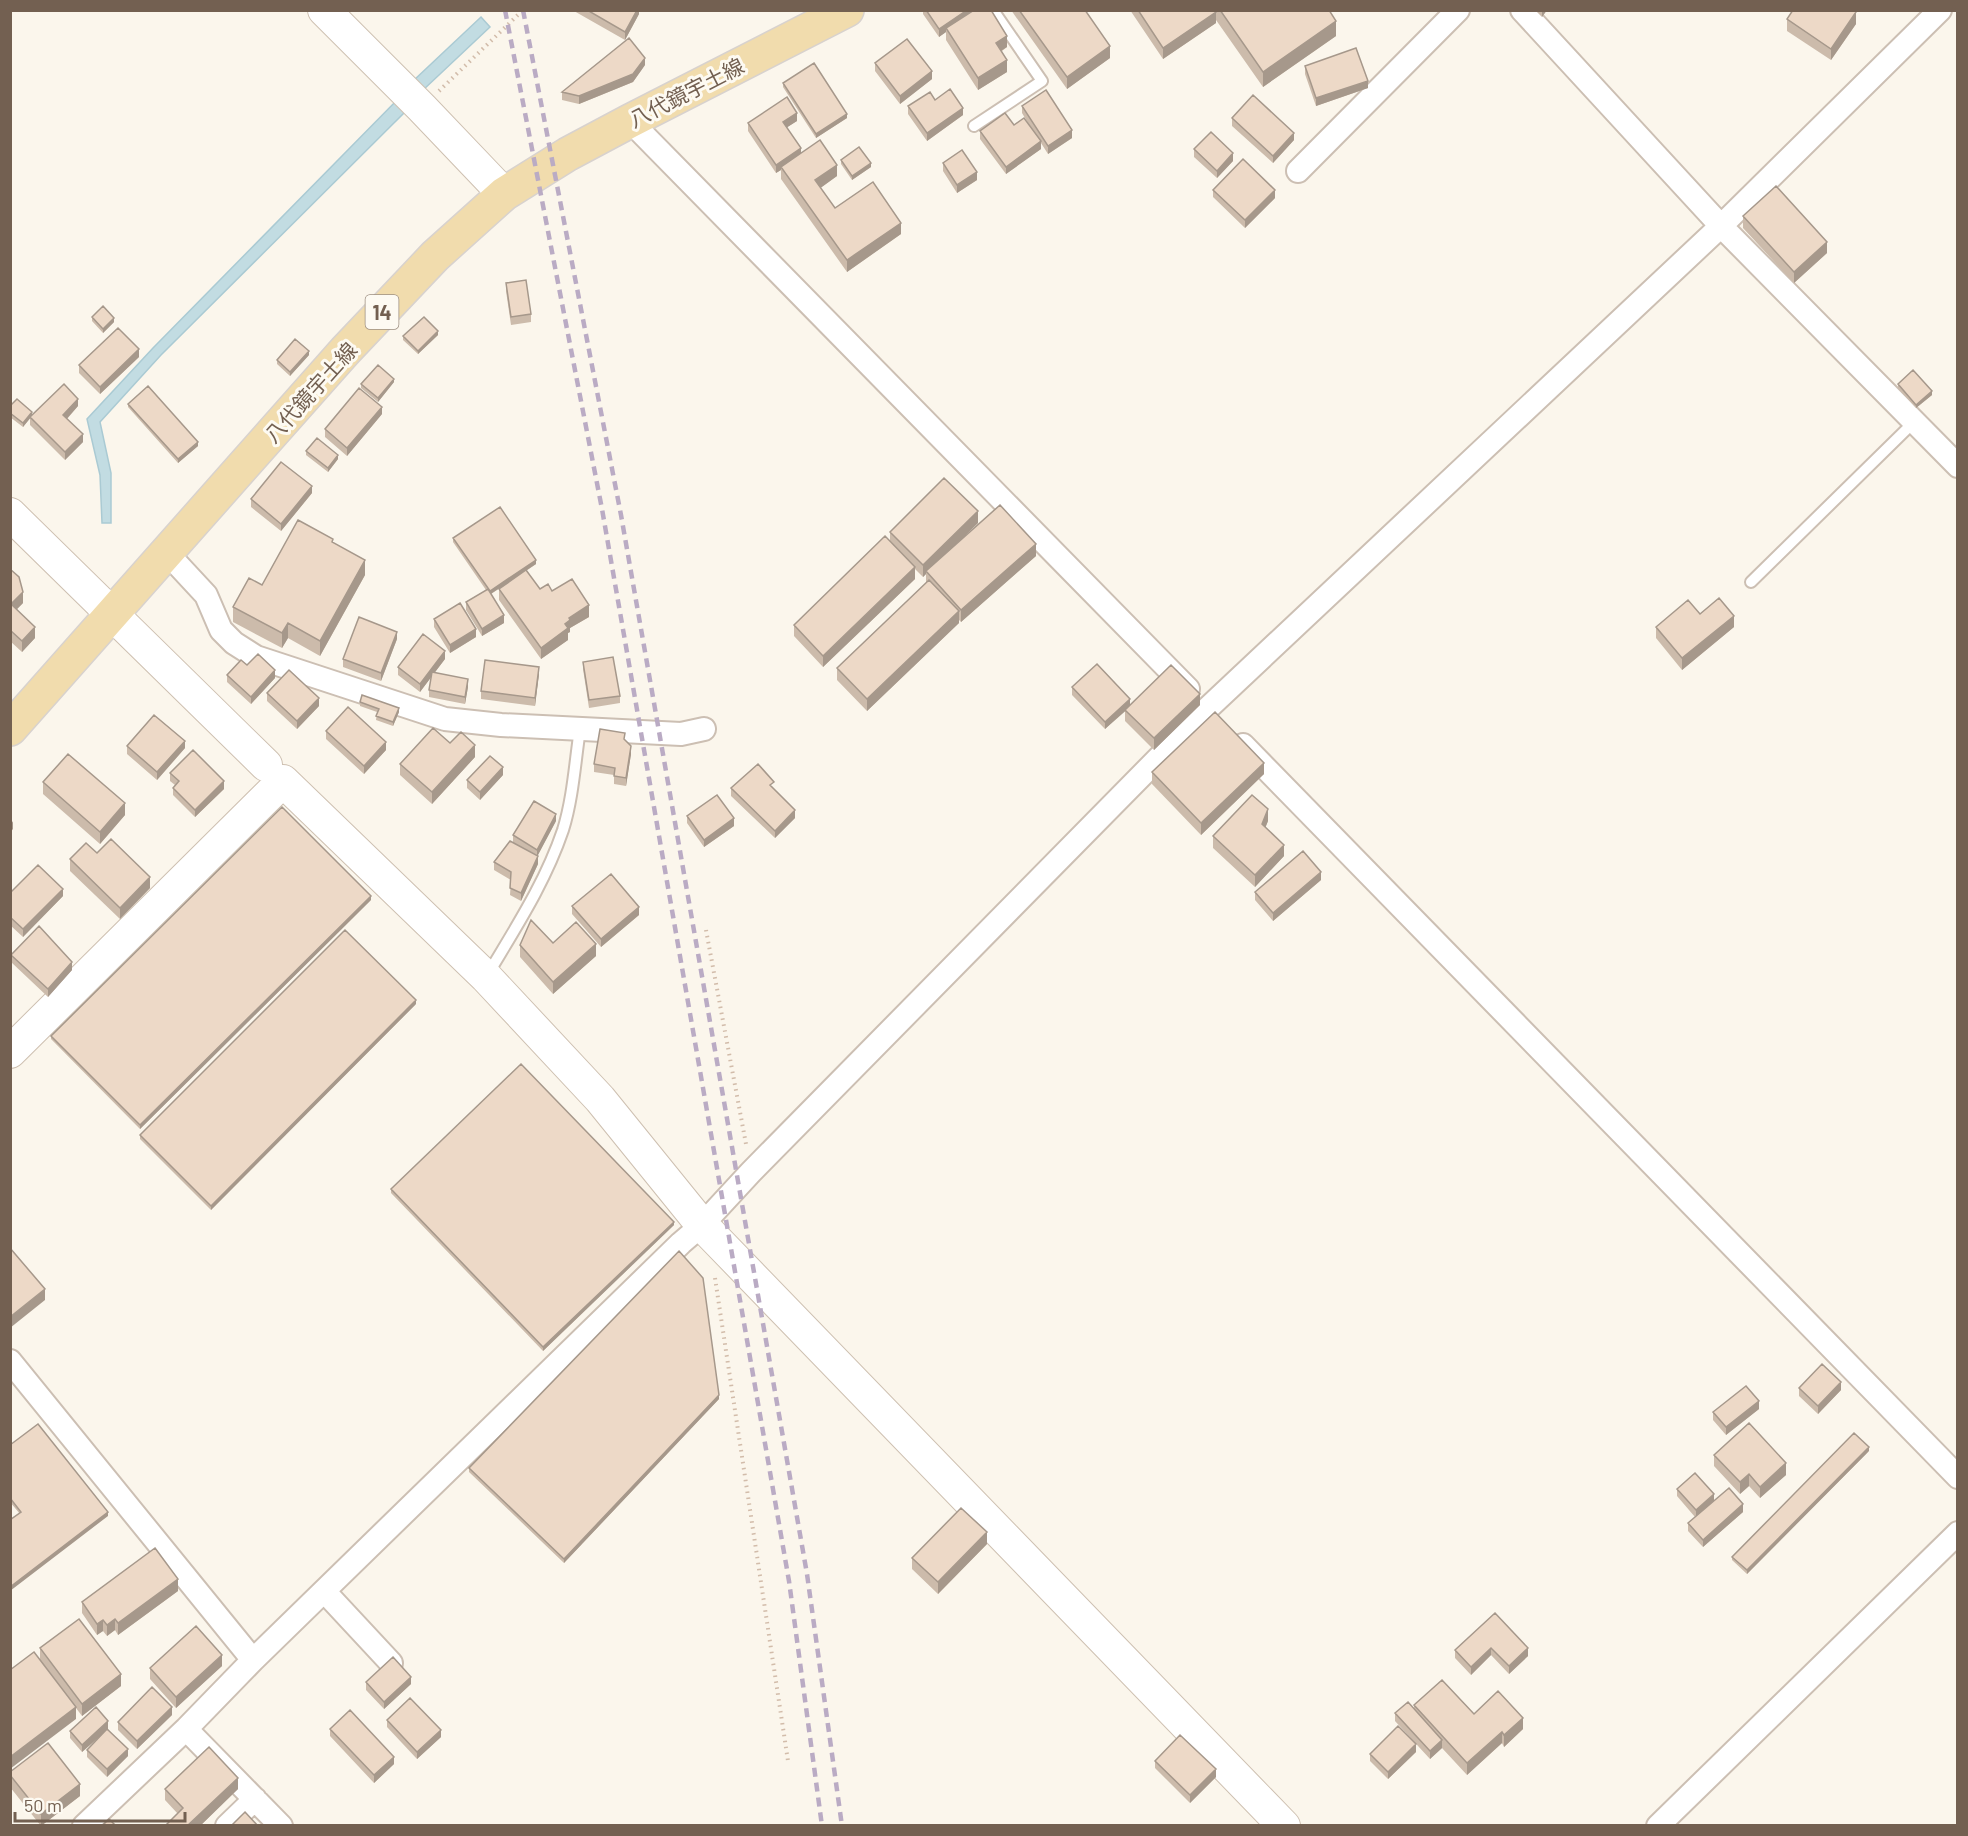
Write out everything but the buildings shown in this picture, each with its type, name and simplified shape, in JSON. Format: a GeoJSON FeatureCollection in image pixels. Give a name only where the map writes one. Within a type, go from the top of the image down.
{"type":"FeatureCollection","features":[{"type":"Feature","properties":{"kind":"main road","name":"八代鏡宇土線"},"geometry":{"type":"LineString","coordinates":[[10,729],[353,342],[435,256],[504,194],[568,154],[847,10]]}},
{"type":"Feature","properties":{"kind":"street"},"geometry":{"type":"LineString","coordinates":[[324,10],[504,194]]}},
{"type":"Feature","properties":{"kind":"street"},"geometry":{"type":"LineString","coordinates":[[1298,171],[1458,10]]}},
{"type":"Feature","properties":{"kind":"street"},"geometry":{"type":"LineString","coordinates":[[1522,10],[1721,226],[1958,466]]}},
{"type":"Feature","properties":{"kind":"street"},"geometry":{"type":"LineString","coordinates":[[84,1826],[186,1729],[324,1590],[681,1243],[712,1235],[751,1172],[1221,722],[1940,10]]}},
{"type":"Feature","properties":{"kind":"street"},"geometry":{"type":"LineString","coordinates":[[630,121],[1958,1477]]}},
{"type":"Feature","properties":{"kind":"street"},"geometry":{"type":"LineString","coordinates":[[10,514],[266,765]]}},
{"type":"Feature","properties":{"kind":"street"},"geometry":{"type":"LineString","coordinates":[[167,553],[206,595],[221,630],[234,643],[256,657],[349,686],[398,705],[445,719],[501,725],[681,734],[704,729]]}},
{"type":"Feature","properties":{"kind":"street"},"geometry":{"type":"LineString","coordinates":[[12,1049],[283,781],[486,977],[600,1099],[712,1235],[1284,1826]]}},
{"type":"Feature","properties":{"kind":"street"},"geometry":{"type":"LineString","coordinates":[[10,1361],[253,1660]]}},
{"type":"Feature","properties":{"kind":"street"},"geometry":{"type":"LineString","coordinates":[[1658,1826],[1958,1533]]}},
{"type":"Feature","properties":{"kind":"street"},"geometry":{"type":"LineString","coordinates":[[324,1590],[391,1663]]}},
{"type":"Feature","properties":{"kind":"street"},"geometry":{"type":"LineString","coordinates":[[186,1729],[281,1826]]}},
{"type":"Feature","properties":{"kind":"street"},"geometry":{"type":"LineString","coordinates":[[227,1826],[255,1799]]}},
{"type":"Feature","properties":{"kind":"lane"},"geometry":{"type":"LineString","coordinates":[[974,126],[1042,81],[993,10]]}},
{"type":"Feature","properties":{"kind":"lane"},"geometry":{"type":"LineString","coordinates":[[1751,582],[1914,422]]}},
{"type":"Feature","properties":{"kind":"lane"},"geometry":{"type":"LineString","coordinates":[[486,977],[542,884],[563,829],[580,729]]}},
{"type":"Feature","properties":{"kind":"path"},"geometry":{"type":"LineString","coordinates":[[422,108],[523,10]]}},
{"type":"Feature","properties":{"kind":"path"},"geometry":{"type":"LineString","coordinates":[[706,930],[751,1172]]}},
{"type":"Feature","properties":{"kind":"path"},"geometry":{"type":"LineString","coordinates":[[712,1235],[712,1260],[788,1761]]}},
{"type":"Feature","properties":{"kind":"water"},"geometry":{"type":"Polygon","coordinates":[[[481,17],[490,27],[422,91],[413,81],[481,17]]]}},
{"type":"Feature","properties":{"kind":"water"},"geometry":{"type":"Polygon","coordinates":[[[399,98],[409,108],[161,355],[100,422],[111,473],[111,523],[102,523],[100,475],[87,419],[153,348],[399,98]]]}},
{"type":"Feature","properties":{"kind":"railway"},"geometry":{"type":"LineString","coordinates":[[505,10],[602,509],[789,1581],[822,1826]]}},
{"type":"Feature","properties":{"kind":"railway"},"geometry":{"type":"LineString","coordinates":[[523,10],[621,515],[807,1574],[842,1826]]}}]}
